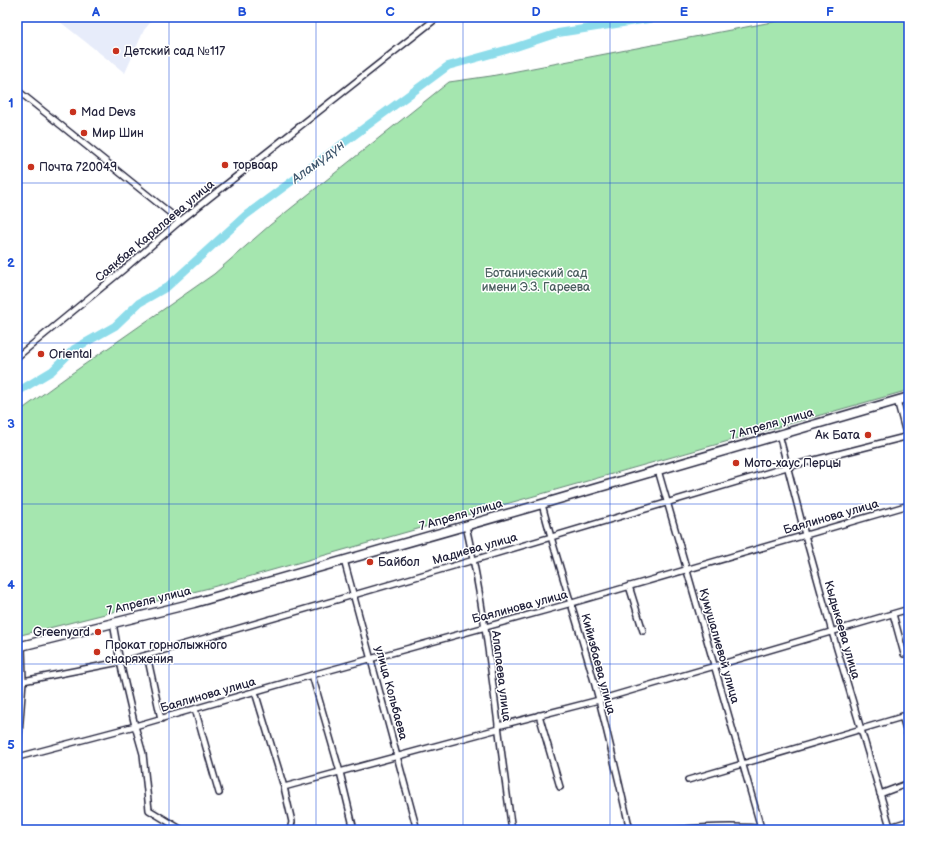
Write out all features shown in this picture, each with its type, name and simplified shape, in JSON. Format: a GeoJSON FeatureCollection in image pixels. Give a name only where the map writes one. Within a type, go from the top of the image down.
{"type":"FeatureCollection","features":[{"type":"Feature","properties":{"kind":"main road","name":"7 Апреля улица"},"geometry":{"type":"LineString","coordinates":[[19,646],[194,603],[466,526],[909,397]]}},
{"type":"Feature","properties":{"kind":"street","name":"Саякбая Каралаева улица"},"geometry":{"type":"LineString","coordinates":[[17,357],[180,221],[438,17]]}},
{"type":"Feature","properties":{"kind":"street"},"geometry":{"type":"LineString","coordinates":[[17,90],[180,221]]}},
{"type":"Feature","properties":{"kind":"street"},"geometry":{"type":"LineString","coordinates":[[897,400],[908,436],[909,445]]}},
{"type":"Feature","properties":{"kind":"street","name":"Кыдыкеева улица"},"geometry":{"type":"LineString","coordinates":[[779,434],[805,535],[859,729],[890,828]]}},
{"type":"Feature","properties":{"kind":"street","name":"Мадиева улица"},"geometry":{"type":"LineString","coordinates":[[23,681],[120,662],[474,560],[787,467],[908,436]]}},
{"type":"Feature","properties":{"kind":"street","name":"Кумушалиевой улица"},"geometry":{"type":"LineString","coordinates":[[658,470],[761,828]]}},
{"type":"Feature","properties":{"kind":"street","name":"Кийизбаева улица"},"geometry":{"type":"LineString","coordinates":[[542,504],[599,700],[630,830]]}},
{"type":"Feature","properties":{"kind":"street","name":"Баялинова улица"},"geometry":{"type":"LineString","coordinates":[[19,646],[23,681],[18,759],[572,603],[909,505]]}},
{"type":"Feature","properties":{"kind":"street","name":"Алапаева улица"},"geometry":{"type":"LineString","coordinates":[[466,526],[474,560],[512,830]]}},
{"type":"Feature","properties":{"kind":"street","name":"улица Кольбаева"},"geometry":{"type":"LineString","coordinates":[[344,560],[417,830]]}},
{"type":"Feature","properties":{"kind":"street"},"geometry":{"type":"LineString","coordinates":[[629,586],[643,631]]}},
{"type":"Feature","properties":{"kind":"street"},"geometry":{"type":"LineString","coordinates":[[284,787],[540,715],[599,700],[909,609]]}},
{"type":"Feature","properties":{"kind":"street"},"geometry":{"type":"LineString","coordinates":[[893,614],[904,654]]}},
{"type":"Feature","properties":{"kind":"street"},"geometry":{"type":"LineString","coordinates":[[112,623],[135,726],[144,754],[149,810],[182,830]]}},
{"type":"Feature","properties":{"kind":"street"},"geometry":{"type":"LineString","coordinates":[[147,654],[161,718]]}},
{"type":"Feature","properties":{"kind":"street"},"geometry":{"type":"LineString","coordinates":[[312,675],[340,772],[354,830]]}},
{"type":"Feature","properties":{"kind":"street"},"geometry":{"type":"LineString","coordinates":[[255,692],[284,787],[292,822],[290,830]]}},
{"type":"Feature","properties":{"kind":"street"},"geometry":{"type":"LineString","coordinates":[[195,709],[219,793]]}},
{"type":"Feature","properties":{"kind":"street"},"geometry":{"type":"LineString","coordinates":[[688,780],[909,714]]}},
{"type":"Feature","properties":{"kind":"street"},"geometry":{"type":"LineString","coordinates":[[540,715],[560,787]]}},
{"type":"Feature","properties":{"kind":"street"},"geometry":{"type":"LineString","coordinates":[[902,716],[909,739]]}},
{"type":"Feature","properties":{"kind":"street"},"geometry":{"type":"LineString","coordinates":[[880,794],[909,782]]}},
{"type":"Feature","properties":{"kind":"street"},"geometry":{"type":"LineString","coordinates":[[890,828],[909,821]]}},
{"type":"Feature","properties":{"kind":"street"},"geometry":{"type":"LineString","coordinates":[[673,830],[697,828],[761,828],[775,830]]}},
{"type":"Feature","properties":{"kind":"shaded area","name":"Детский сад №117"},"geometry":{"type":"Polygon","coordinates":[[[54,17],[155,17],[144,30],[125,73],[54,17]]]}},
{"type":"Feature","properties":{"kind":"green space","name":"Ботанический сад имени Э.З. Гареева"},"geometry":{"type":"Polygon","coordinates":[[[798,17],[909,17],[909,390],[209,588],[17,636],[17,413],[214,274],[270,225],[449,82],[491,76],[798,17]]]}},
{"type":"Feature","properties":{"kind":"waterway","name":"Аламүдүн"},"geometry":{"type":"LineString","coordinates":[[17,392],[52,371],[74,349],[115,326],[139,303],[167,287],[246,215],[448,66],[516,47],[558,33],[661,17]]}},
{"type":"Feature","properties":{"kind":"place","name":"Детский сад №117"},"geometry":{"type":"Point","coordinates":[116,51]}},
{"type":"Feature","properties":{"kind":"place","name":"Mad Devs"},"geometry":{"type":"Point","coordinates":[73,112]}},
{"type":"Feature","properties":{"kind":"place","name":"Мир Шин"},"geometry":{"type":"Point","coordinates":[84,133]}},
{"type":"Feature","properties":{"kind":"place","name":"торвоар"},"geometry":{"type":"Point","coordinates":[225,165]}},
{"type":"Feature","properties":{"kind":"place","name":"Почта 720049"},"geometry":{"type":"Point","coordinates":[31,167]}},
{"type":"Feature","properties":{"kind":"place","name":"Oriental"},"geometry":{"type":"Point","coordinates":[41,354]}},
{"type":"Feature","properties":{"kind":"place","name":"Ак Бата"},"geometry":{"type":"Point","coordinates":[868,435]}},
{"type":"Feature","properties":{"kind":"place","name":"Мото-хаус Перцы"},"geometry":{"type":"Point","coordinates":[736,463]}},
{"type":"Feature","properties":{"kind":"place","name":"Байбол"},"geometry":{"type":"Point","coordinates":[370,562]}},
{"type":"Feature","properties":{"kind":"place","name":"Greenyard"},"geometry":{"type":"Point","coordinates":[98,632]}},
{"type":"Feature","properties":{"kind":"place","name":"Прокат горнолыжного снаряжения"},"geometry":{"type":"Point","coordinates":[97,652]}}]}
